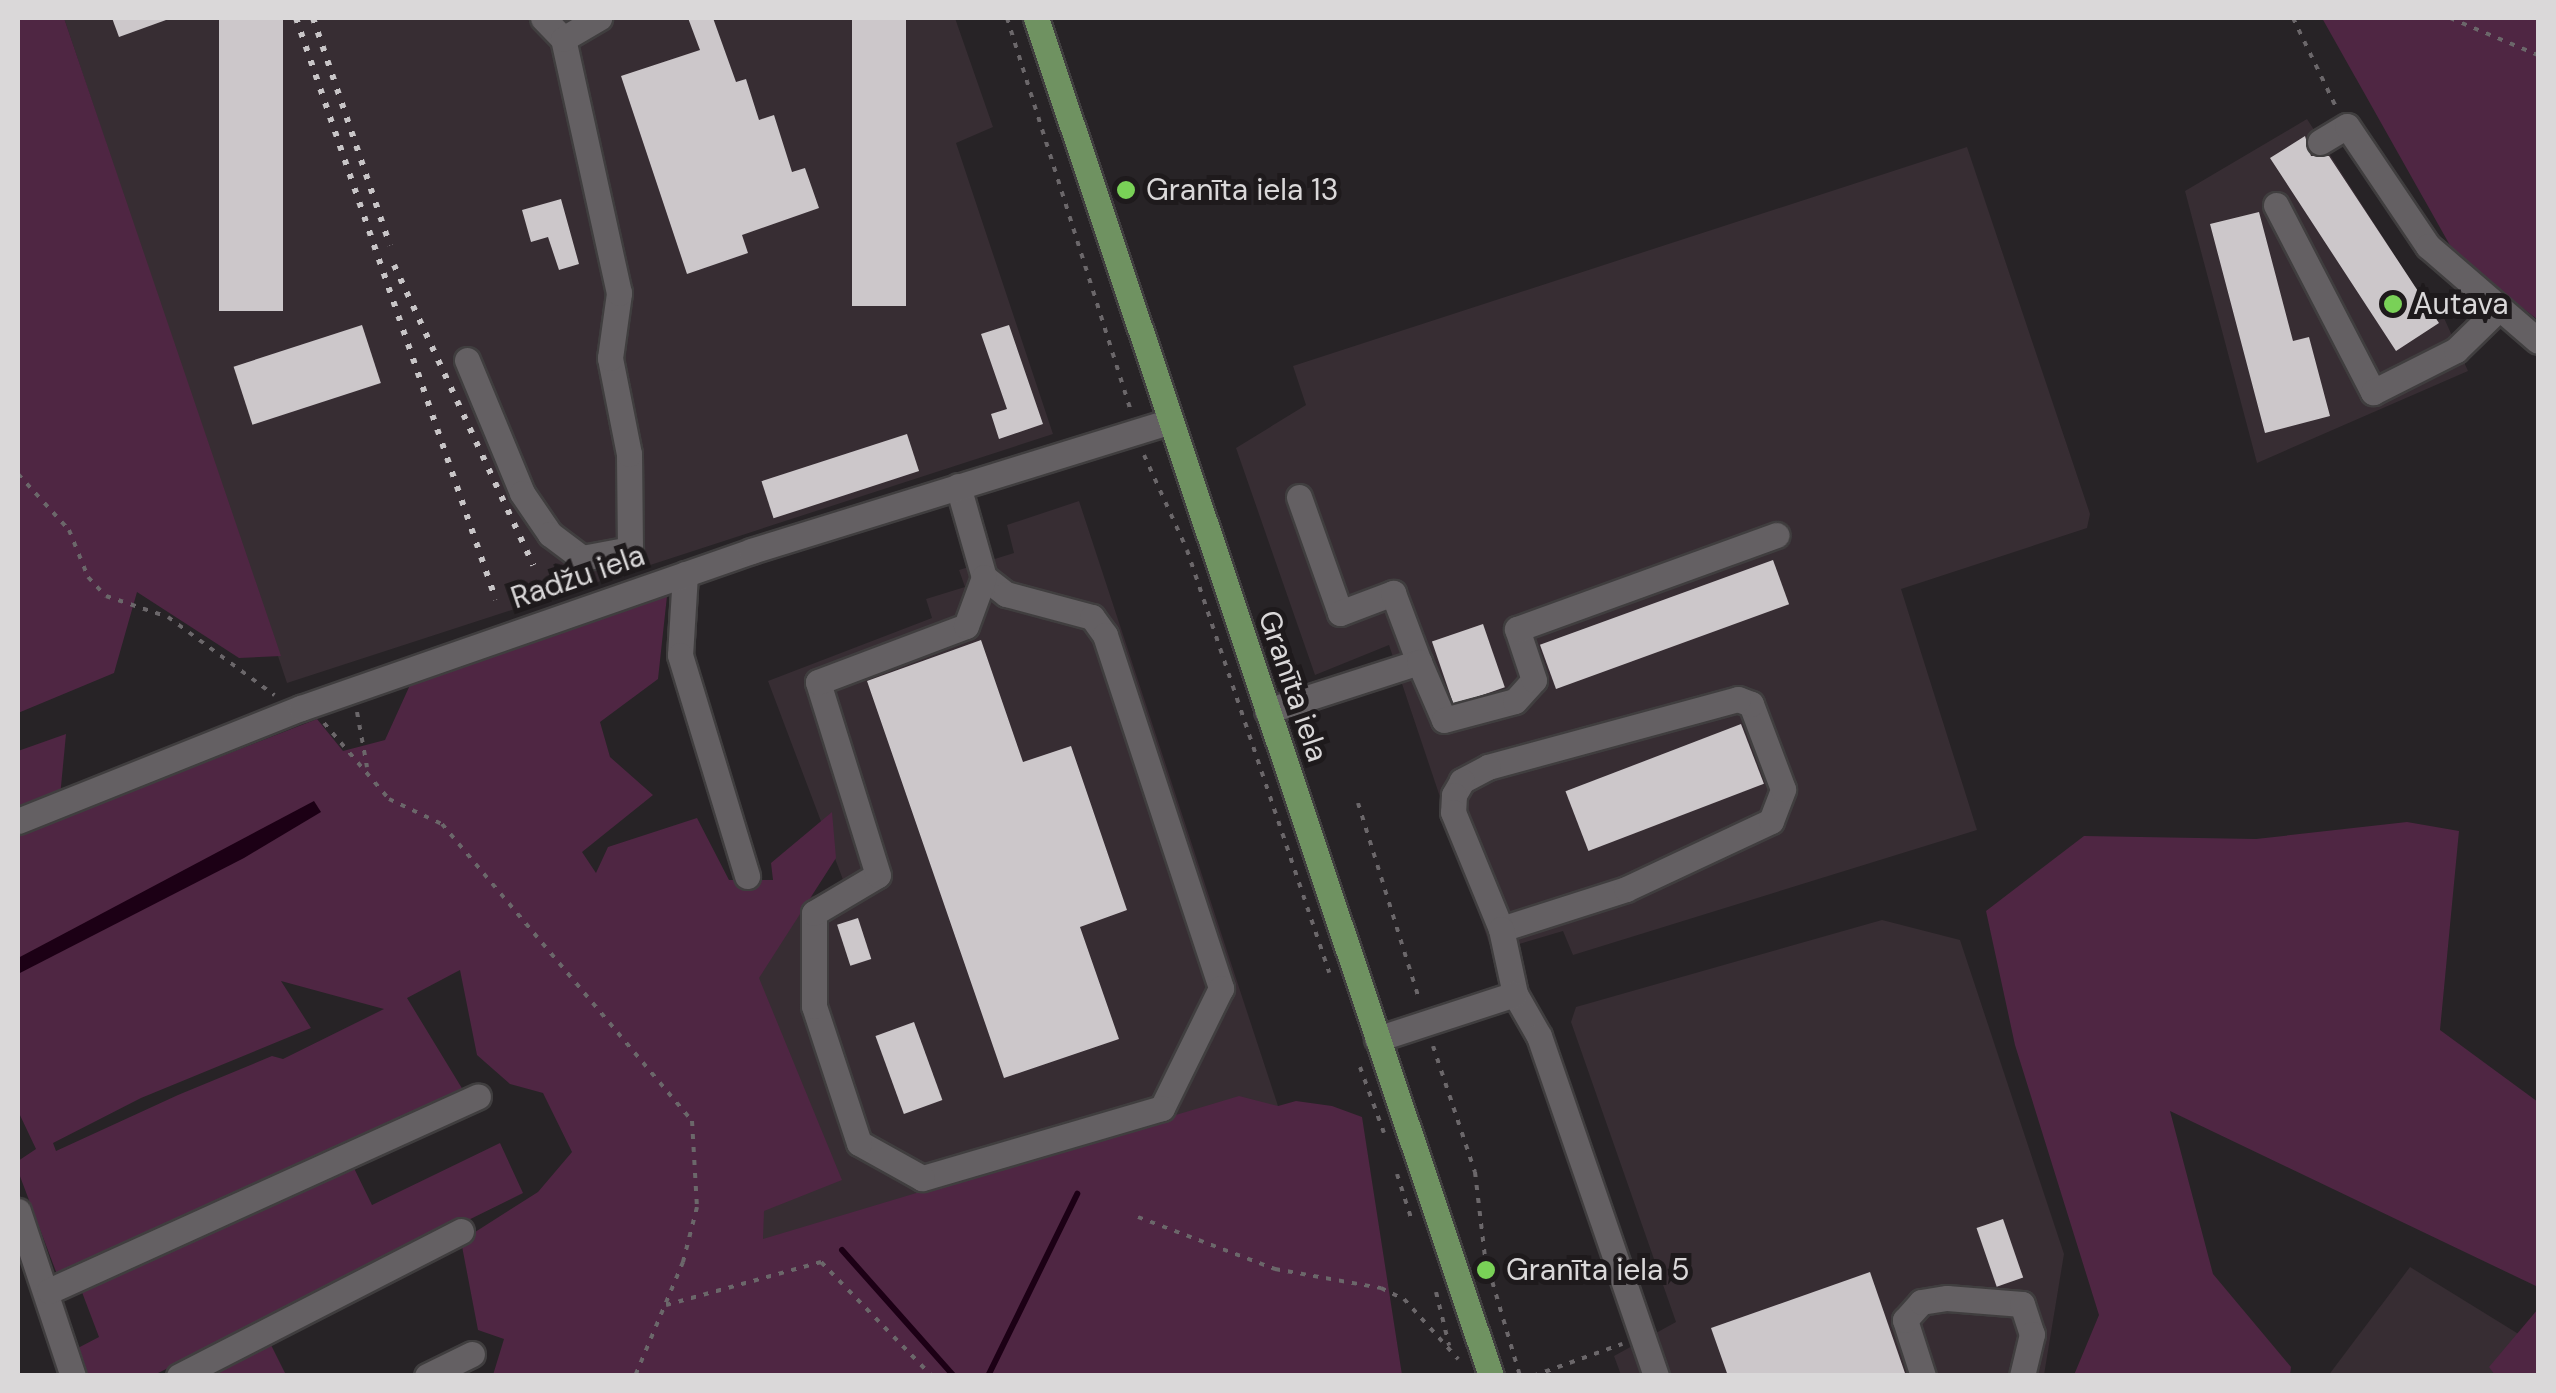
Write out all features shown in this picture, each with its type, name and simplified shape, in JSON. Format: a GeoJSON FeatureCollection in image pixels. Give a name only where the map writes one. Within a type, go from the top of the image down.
{"type":"FeatureCollection","features":[{"type":"Feature","properties":{"kind":"main road","name":"Granīta iela"},"geometry":{"type":"LineString","coordinates":[[1036,18],[1490,1376]]}},
{"type":"Feature","properties":{"kind":"street"},"geometry":{"type":"LineString","coordinates":[[467,360],[522,493],[550,534],[582,558],[630,549],[630,454],[610,358],[619,293],[563,39],[543,18]]}},
{"type":"Feature","properties":{"kind":"street"},"geometry":{"type":"LineString","coordinates":[[563,39],[599,18]]}},
{"type":"Feature","properties":{"kind":"street"},"geometry":{"type":"LineString","coordinates":[[2320,142],[2347,126],[2428,246],[2497,310],[2538,341]]}},
{"type":"Feature","properties":{"kind":"street"},"geometry":{"type":"LineString","coordinates":[[2276,205],[2372,392],[2456,350],[2497,310]]}},
{"type":"Feature","properties":{"kind":"street","name":"Radžu iela"},"geometry":{"type":"LineString","coordinates":[[18,822],[305,707],[685,574],[1170,421]]}},
{"type":"Feature","properties":{"kind":"street"},"geometry":{"type":"LineString","coordinates":[[958,486],[984,578],[966,626],[818,682],[878,875],[814,913],[814,1006],[859,1144],[922,1178],[1162,1108],[1221,988],[1104,635],[1092,617],[1006,594],[984,578]]}},
{"type":"Feature","properties":{"kind":"street"},"geometry":{"type":"LineString","coordinates":[[1299,497],[1340,612],[1393,593],[1444,720],[1515,701],[1534,680],[1517,630],[1777,534]]}},
{"type":"Feature","properties":{"kind":"street"},"geometry":{"type":"LineString","coordinates":[[685,574],[680,654],[747,876]]}},
{"type":"Feature","properties":{"kind":"street"},"geometry":{"type":"LineString","coordinates":[[1267,712],[1418,662]]}},
{"type":"Feature","properties":{"kind":"street"},"geometry":{"type":"LineString","coordinates":[[1500,929],[1626,889],[1761,830],[1779,810],[1783,789],[1752,704],[1738,699],[1488,767],[1462,781],[1452,812],[1500,929],[1515,994],[1539,1036],[1656,1376]]}},
{"type":"Feature","properties":{"kind":"street"},"geometry":{"type":"LineString","coordinates":[[1378,1039],[1515,994]]}},
{"type":"Feature","properties":{"kind":"street"},"geometry":{"type":"LineString","coordinates":[[48,1291],[478,1096]]}},
{"type":"Feature","properties":{"kind":"street"},"geometry":{"type":"LineString","coordinates":[[18,1211],[48,1291],[73,1376]]}},
{"type":"Feature","properties":{"kind":"street"},"geometry":{"type":"LineString","coordinates":[[179,1376],[461,1231]]}},
{"type":"Feature","properties":{"kind":"street"},"geometry":{"type":"LineString","coordinates":[[1924,1376],[1905,1320],[1922,1302],[1947,1298],[2022,1304],[2032,1334],[2022,1376]]}},
{"type":"Feature","properties":{"kind":"street"},"geometry":{"type":"LineString","coordinates":[[427,1376],[472,1354]]}},
{"type":"Feature","properties":{"kind":"path"},"geometry":{"type":"LineString","coordinates":[[1007,18],[1071,204],[1137,431],[1188,550],[1336,989]]}},
{"type":"Feature","properties":{"kind":"path"},"geometry":{"type":"LineString","coordinates":[[2293,18],[2347,126]]}},
{"type":"Feature","properties":{"kind":"path"},"geometry":{"type":"LineString","coordinates":[[2450,18],[2538,55]]}},
{"type":"Feature","properties":{"kind":"path"},"geometry":{"type":"LineString","coordinates":[[18,474],[69,530],[88,577],[106,596],[168,617],[305,707],[328,736],[368,771],[388,799],[442,824],[692,1120],[697,1207],[666,1306],[635,1376]]}},
{"type":"Feature","properties":{"kind":"path"},"geometry":{"type":"LineString","coordinates":[[355,689],[368,771]]}},
{"type":"Feature","properties":{"kind":"path"},"geometry":{"type":"LineString","coordinates":[[1358,803],[1474,1172],[1486,1257],[1520,1376]]}},
{"type":"Feature","properties":{"kind":"path"},"geometry":{"type":"LineString","coordinates":[[1360,1064],[1378,1126],[1390,1139]]}},
{"type":"Feature","properties":{"kind":"path"},"geometry":{"type":"LineString","coordinates":[[1395,1156],[1398,1190],[1416,1228]]}},
{"type":"Feature","properties":{"kind":"path"},"geometry":{"type":"LineString","coordinates":[[1138,1218],[1275,1269],[1381,1288],[1404,1299],[1450,1345],[1459,1360]]}},
{"type":"Feature","properties":{"kind":"path"},"geometry":{"type":"LineString","coordinates":[[666,1306],[820,1262],[932,1376]]}},
{"type":"Feature","properties":{"kind":"path"},"geometry":{"type":"LineString","coordinates":[[1432,1278],[1450,1345]]}},
{"type":"Feature","properties":{"kind":"path"},"geometry":{"type":"LineString","coordinates":[[1532,1376],[1642,1337]]}},
{"type":"Feature","properties":{"kind":"shaded area"},"geometry":{"type":"Polygon","coordinates":[[[18,18],[64,18],[281,656],[239,658],[137,592],[114,673],[18,713],[18,18]]]}},
{"type":"Feature","properties":{"kind":"shaded area"},"geometry":{"type":"Polygon","coordinates":[[[64,18],[955,18],[993,127],[956,143],[1053,434],[287,683],[64,18]]]}},
{"type":"Feature","properties":{"kind":"shaded area"},"geometry":{"type":"Polygon","coordinates":[[[2322,18],[2538,18],[2538,320],[2456,256],[2322,18]]]}},
{"type":"Feature","properties":{"kind":"shaded area"},"geometry":{"type":"Polygon","coordinates":[[[2307,119],[2437,321],[2444,318],[2468,371],[2257,463],[2185,191],[2307,119]]]}},
{"type":"Feature","properties":{"kind":"shaded area"},"geometry":{"type":"Polygon","coordinates":[[[1967,147],[2090,514],[2087,528],[1901,589],[1977,830],[1573,955],[1563,931],[1492,952],[1389,645],[1315,675],[1236,448],[1306,405],[1293,366],[1967,147]]]}},
{"type":"Feature","properties":{"kind":"shaded area"},"geometry":{"type":"Polygon","coordinates":[[[1079,501],[1278,1106],[752,1269],[651,952],[845,885],[768,681],[932,618],[926,599],[965,587],[959,570],[1014,553],[1007,525],[1079,501]]]}},
{"type":"Feature","properties":{"kind":"shaded area"},"geometry":{"type":"Polygon","coordinates":[[[667,596],[658,679],[600,722],[610,757],[653,795],[582,852],[596,873],[608,847],[697,818],[729,880],[773,880],[771,863],[832,812],[836,858],[759,978],[842,1180],[764,1211],[763,1239],[1239,1096],[1278,1106],[1296,1101],[1332,1106],[1362,1117],[1402,1375],[493,1375],[504,1339],[478,1330],[461,1241],[538,1192],[572,1152],[543,1093],[510,1084],[477,1055],[460,970],[407,998],[463,1090],[58,1277],[18,1171],[18,1161],[36,1149],[18,1111],[18,835],[317,719],[343,751],[385,740],[410,685],[667,596]],[[281,981],[311,1028],[141,1098],[53,1143],[56,1151],[272,1056],[283,1059],[384,1009],[281,981]]]}},
{"type":"Feature","properties":{"kind":"shaded area"},"geometry":{"type":"Polygon","coordinates":[[[66,734],[60,797],[18,812],[18,751],[66,734]]]}},
{"type":"Feature","properties":{"kind":"shaded area"},"geometry":{"type":"Polygon","coordinates":[[[314,801],[321,812],[244,858],[18,974],[18,958],[314,801]]]}},
{"type":"Feature","properties":{"kind":"shaded area"},"geometry":{"type":"Polygon","coordinates":[[[2407,822],[2459,831],[2440,1030],[2538,1102],[2538,1287],[2170,1111],[2213,1274],[2291,1367],[2290,1375],[2074,1375],[2099,1315],[2015,1045],[1986,911],[2084,836],[2256,839],[2407,822]]]}},
{"type":"Feature","properties":{"kind":"shaded area"},"geometry":{"type":"Polygon","coordinates":[[[1882,920],[1960,940],[2064,1254],[2044,1375],[1621,1375],[1614,1356],[1676,1322],[1571,1022],[1576,1007],[1882,920]]]}},
{"type":"Feature","properties":{"kind":"shaded area"},"geometry":{"type":"Polygon","coordinates":[[[500,1143],[523,1193],[154,1375],[85,1375],[76,1349],[99,1337],[80,1287],[351,1162],[372,1205],[500,1143]]]}},
{"type":"Feature","properties":{"kind":"shaded area"},"geometry":{"type":"Polygon","coordinates":[[[2410,1267],[2538,1346],[2538,1375],[2328,1376],[2410,1267]]]}},
{"type":"Feature","properties":{"kind":"shaded area"},"geometry":{"type":"Polygon","coordinates":[[[2538,1309],[2538,1375],[2495,1375],[2489,1367],[2538,1309]]]}},
{"type":"Feature","properties":{"kind":"shaded area"},"geometry":{"type":"Polygon","coordinates":[[[268,1339],[286,1375],[194,1376],[268,1339]]]}},
{"type":"Feature","properties":{"kind":"building"},"geometry":{"type":"Polygon","coordinates":[[[112,18],[165,18],[166,20],[119,37],[112,18]]]}},
{"type":"Feature","properties":{"kind":"building"},"geometry":{"type":"Polygon","coordinates":[[[219,18],[283,18],[283,311],[219,311],[219,18]]]}},
{"type":"Feature","properties":{"kind":"building"},"geometry":{"type":"Polygon","coordinates":[[[688,18],[713,18],[736,82],[746,79],[759,120],[774,115],[792,172],[805,168],[819,208],[742,235],[748,253],[687,274],[621,76],[700,50],[688,18]]]}},
{"type":"Feature","properties":{"kind":"building"},"geometry":{"type":"Polygon","coordinates":[[[852,18],[906,18],[906,306],[852,306],[852,18]]]}},
{"type":"Feature","properties":{"kind":"building"},"geometry":{"type":"Polygon","coordinates":[[[2305,136],[2311,156],[2329,156],[2439,323],[2396,351],[2270,158],[2305,136]]]}},
{"type":"Feature","properties":{"kind":"building"},"geometry":{"type":"Polygon","coordinates":[[[561,199],[579,264],[559,270],[548,237],[531,242],[522,210],[561,199]]]}},
{"type":"Feature","properties":{"kind":"building"},"geometry":{"type":"Polygon","coordinates":[[[2259,212],[2293,341],[2309,337],[2330,416],[2265,433],[2210,224],[2259,212]]]}},
{"type":"Feature","properties":{"kind":"building"},"geometry":{"type":"Polygon","coordinates":[[[362,325],[381,383],[252,425],[234,367],[362,325]]]}},
{"type":"Feature","properties":{"kind":"building"},"geometry":{"type":"Polygon","coordinates":[[[1009,325],[1043,424],[999,439],[991,414],[1007,409],[981,334],[1009,325]]]}},
{"type":"Feature","properties":{"kind":"building"},"geometry":{"type":"Polygon","coordinates":[[[907,434],[919,471],[774,518],[761,481],[907,434]]]}},
{"type":"Feature","properties":{"kind":"building"},"geometry":{"type":"Polygon","coordinates":[[[1773,560],[1789,604],[1556,689],[1540,645],[1773,560]]]}},
{"type":"Feature","properties":{"kind":"building"},"geometry":{"type":"Polygon","coordinates":[[[1483,624],[1505,687],[1454,705],[1432,642],[1483,624]]]}},
{"type":"Feature","properties":{"kind":"building"},"geometry":{"type":"Polygon","coordinates":[[[981,640],[1023,762],[1071,746],[1127,910],[1080,927],[1119,1039],[1004,1078],[867,681],[981,640]]]}},
{"type":"Feature","properties":{"kind":"building"},"geometry":{"type":"Polygon","coordinates":[[[1741,724],[1764,784],[1588,851],[1565,791],[1741,724]]]}},
{"type":"Feature","properties":{"kind":"building"},"geometry":{"type":"Polygon","coordinates":[[[858,918],[871,959],[850,966],[837,925],[858,918]]]}},
{"type":"Feature","properties":{"kind":"building"},"geometry":{"type":"Polygon","coordinates":[[[914,1022],[942,1100],[904,1114],[875,1036],[914,1022]]]}},
{"type":"Feature","properties":{"kind":"building"},"geometry":{"type":"Polygon","coordinates":[[[2003,1219],[2023,1278],[1997,1287],[1977,1228],[2003,1219]]]}},
{"type":"Feature","properties":{"kind":"building"},"geometry":{"type":"Polygon","coordinates":[[[1870,1272],[1906,1376],[1728,1376],[1711,1328],[1870,1272]]]}},
{"type":"Feature","properties":{"kind":"waterway"},"geometry":{"type":"LineString","coordinates":[[988,1376],[1077,1194]]}},
{"type":"Feature","properties":{"kind":"waterway"},"geometry":{"type":"LineString","coordinates":[[842,1250],[954,1376]]}},
{"type":"Feature","properties":{"kind":"railway"},"geometry":{"type":"LineString","coordinates":[[296,18],[496,600]]}},
{"type":"Feature","properties":{"kind":"railway"},"geometry":{"type":"LineString","coordinates":[[313,18],[390,245]]}},
{"type":"Feature","properties":{"kind":"railway"},"geometry":{"type":"LineString","coordinates":[[394,265],[533,565]]}},
{"type":"Feature","properties":{"kind":"place","name":"Granīta iela 13"},"geometry":{"type":"Point","coordinates":[1126,190]}},
{"type":"Feature","properties":{"kind":"place","name":"Autava"},"geometry":{"type":"Point","coordinates":[2393,304]}},
{"type":"Feature","properties":{"kind":"place","name":"Granīta iela 5"},"geometry":{"type":"Point","coordinates":[1486,1270]}}]}
